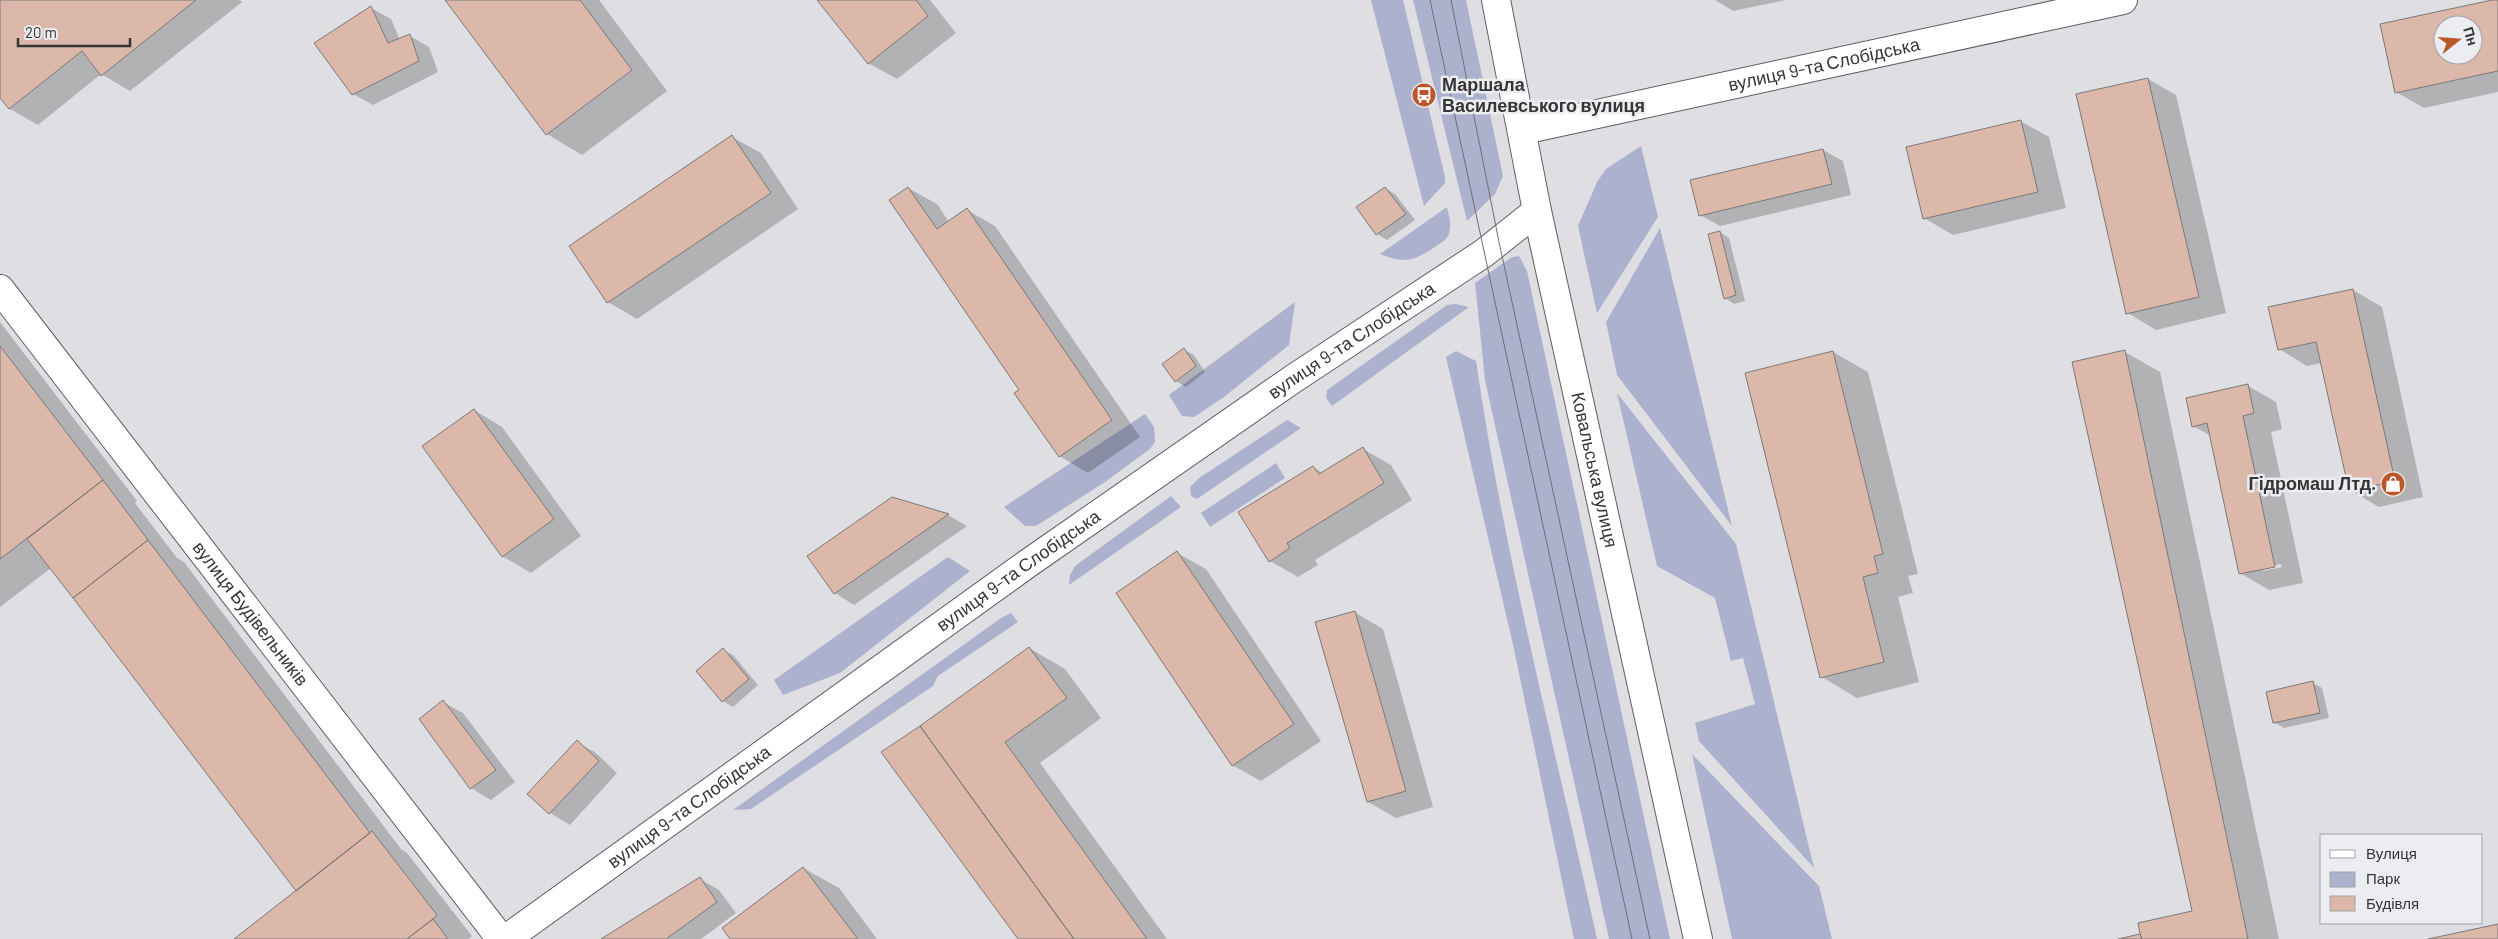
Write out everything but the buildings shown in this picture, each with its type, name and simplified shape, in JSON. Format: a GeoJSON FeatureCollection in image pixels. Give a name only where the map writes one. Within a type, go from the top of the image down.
{"type":"FeatureCollection","features":[{"type":"Feature","properties":{"kind":"street","name":"Ковальська вулиця"},"geometry":{"type":"LineString","coordinates":[[1496,0],[1523,130],[1537,210],[1698,939]]}},
{"type":"Feature","properties":{"kind":"street","name":"вулиця 9-та Слобідська"},"geometry":{"type":"LineString","coordinates":[[1523,130],[2123,0]]}},
{"type":"Feature","properties":{"kind":"street","name":"вулиця 9-та Слобідська"},"geometry":{"type":"LineString","coordinates":[[506,939],[1027,564],[1293,379],[1484,253],[1537,210]]}},
{"type":"Feature","properties":{"kind":"street","name":"вулиця Будівельників"},"geometry":{"type":"LineString","coordinates":[[0,289],[500,939]]}},
{"type":"Feature","properties":{"kind":"green space"},"geometry":{"type":"Polygon","coordinates":[[[1371,0],[1403,0],[1445,177],[1445,183],[1424,206],[1371,0]]]}},
{"type":"Feature","properties":{"kind":"green space"},"geometry":{"type":"Polygon","coordinates":[[[1413,0],[1466,0],[1503,176],[1495,194],[1467,221],[1413,0]]]}},
{"type":"Feature","properties":{"kind":"green space"},"geometry":{"type":"Polygon","coordinates":[[[1641,146],[1658,217],[1597,313],[1578,226],[1597,182],[1606,169],[1641,146]]]}},
{"type":"Feature","properties":{"kind":"green space"},"geometry":{"type":"Polygon","coordinates":[[[1447,207],[1450,231],[1445,240],[1409,260],[1396,259],[1380,254],[1447,207]]]}},
{"type":"Feature","properties":{"kind":"green space"},"geometry":{"type":"Polygon","coordinates":[[[1660,228],[1732,526],[1617,375],[1606,322],[1660,228]]]}},
{"type":"Feature","properties":{"kind":"green space"},"geometry":{"type":"Polygon","coordinates":[[[1519,256],[1527,271],[1670,939],[1609,939],[1485,380],[1475,283],[1512,257],[1519,256]]]}},
{"type":"Feature","properties":{"kind":"green space"},"geometry":{"type":"Polygon","coordinates":[[[1295,302],[1289,345],[1224,397],[1194,417],[1182,416],[1169,395],[1295,302]]]}},
{"type":"Feature","properties":{"kind":"green space"},"geometry":{"type":"Polygon","coordinates":[[[1456,304],[1469,307],[1332,406],[1326,398],[1327,390],[1447,305],[1456,304]]]}},
{"type":"Feature","properties":{"kind":"green space"},"geometry":{"type":"Polygon","coordinates":[[[1456,351],[1476,361],[1501,506],[1531,651],[1597,939],[1574,939],[1514,649],[1446,357],[1456,351]]]}},
{"type":"Feature","properties":{"kind":"green space"},"geometry":{"type":"Polygon","coordinates":[[[1617,393],[1736,544],[1814,868],[1699,741],[1695,723],[1755,704],[1743,658],[1731,661],[1715,598],[1657,566],[1617,393]]]}},
{"type":"Feature","properties":{"kind":"green space"},"geometry":{"type":"Polygon","coordinates":[[[1145,414],[1154,427],[1155,442],[1150,449],[1105,482],[1036,526],[1025,526],[1004,507],[1145,414]]]}},
{"type":"Feature","properties":{"kind":"green space"},"geometry":{"type":"Polygon","coordinates":[[[1287,420],[1301,428],[1197,499],[1191,496],[1190,487],[1199,478],[1287,420]]]}},
{"type":"Feature","properties":{"kind":"green space"},"geometry":{"type":"Polygon","coordinates":[[[1276,463],[1285,478],[1210,527],[1201,513],[1276,463]]]}},
{"type":"Feature","properties":{"kind":"green space"},"geometry":{"type":"Polygon","coordinates":[[[1171,496],[1181,507],[1069,585],[1070,575],[1075,566],[1171,496]]]}},
{"type":"Feature","properties":{"kind":"green space"},"geometry":{"type":"Polygon","coordinates":[[[948,557],[970,571],[840,673],[783,695],[774,680],[948,557]]]}},
{"type":"Feature","properties":{"kind":"green space"},"geometry":{"type":"Polygon","coordinates":[[[1011,613],[1018,622],[938,676],[933,686],[751,809],[733,810],[1001,618],[1011,613]]]}},
{"type":"Feature","properties":{"kind":"green space"},"geometry":{"type":"Polygon","coordinates":[[[1692,754],[1819,886],[1832,939],[1732,939],[1692,754]]]}},
{"type":"Feature","properties":{"kind":"tram line"},"geometry":{"type":"LineString","coordinates":[[1430,0],[1632,939]]}},
{"type":"Feature","properties":{"kind":"tram line"},"geometry":{"type":"LineString","coordinates":[[1451,0],[1499,242],[1650,939]]}},
{"type":"Feature","properties":{"kind":"place","name":"Маршала Василевського вулиця"},"geometry":{"type":"Point","coordinates":[1424,95]}},
{"type":"Feature","properties":{"kind":"place","name":"Гідромаш Лтд."},"geometry":{"type":"Point","coordinates":[2393,484]}}]}
